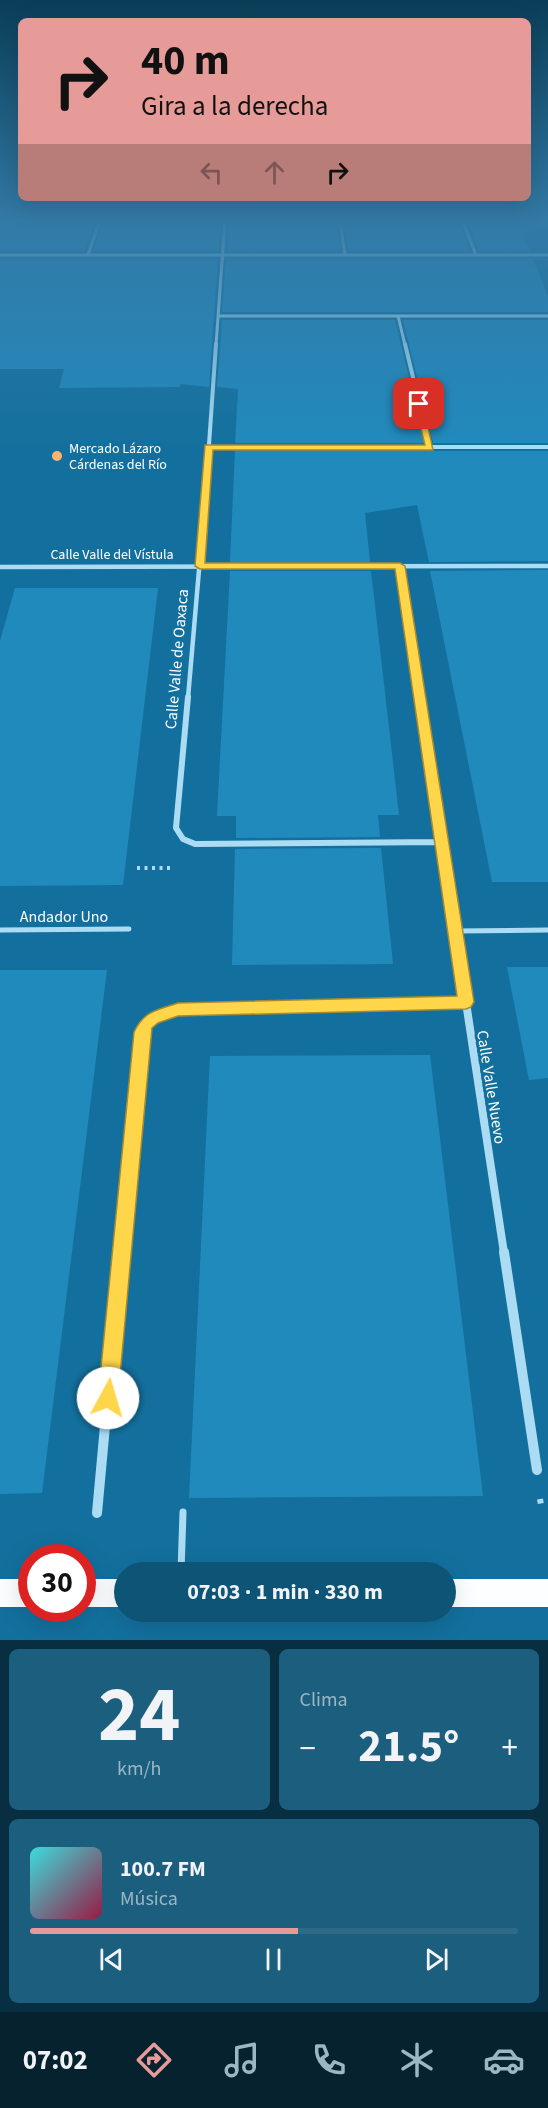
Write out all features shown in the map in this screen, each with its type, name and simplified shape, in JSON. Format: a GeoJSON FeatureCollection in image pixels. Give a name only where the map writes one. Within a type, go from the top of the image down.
{"type":"FeatureCollection","features":[{"type":"Feature","properties":{"kind":"highway"},"geometry":{"type":"LineString","coordinates":[[0,1593],[18,1593]]}},
{"type":"Feature","properties":{"kind":"highway"},"geometry":{"type":"LineString","coordinates":[[96,1593],[114,1593]]}},
{"type":"Feature","properties":{"kind":"highway"},"geometry":{"type":"LineString","coordinates":[[456,1593],[548,1593]]}},
{"type":"Feature","properties":{"kind":"street","name":"Calle Valle de Oaxaca"},"geometry":{"type":"LineString","coordinates":[[219,297],[200,566],[177,835],[188,843],[195,844],[442,842]]}},
{"type":"Feature","properties":{"kind":"street"},"geometry":{"type":"LineString","coordinates":[[218,316],[548,316]]}},
{"type":"Feature","properties":{"kind":"street"},"geometry":{"type":"LineString","coordinates":[[398,316],[430,448]]}},
{"type":"Feature","properties":{"kind":"street"},"geometry":{"type":"LineString","coordinates":[[208,447],[548,447]]}},
{"type":"Feature","properties":{"kind":"street","name":"Calle Valle Nuevo"},"geometry":{"type":"LineString","coordinates":[[400,566],[537,1470]]}},
{"type":"Feature","properties":{"kind":"street","name":"Calle Valle del Vístula"},"geometry":{"type":"LineString","coordinates":[[0,567],[548,566]]}},
{"type":"Feature","properties":{"kind":"street","name":"Andador Uno"},"geometry":{"type":"LineString","coordinates":[[0,930],[129,929]]}},
{"type":"Feature","properties":{"kind":"street"},"geometry":{"type":"LineString","coordinates":[[455,932],[548,930]]}},
{"type":"Feature","properties":{"kind":"street"},"geometry":{"type":"LineString","coordinates":[[97,1513],[142,1032],[146,1024],[153,1018],[178,1009],[466,1002]]}},
{"type":"Feature","properties":{"kind":"lane"},"geometry":{"type":"LineString","coordinates":[[181,1562],[183,1512]]}},
{"type":"Feature","properties":{"kind":"building"},"geometry":{"type":"Polygon","coordinates":[[[0,297],[215,297],[209,387],[180,384],[180,387],[59,388],[64,369],[0,369],[0,297]]]}},
{"type":"Feature","properties":{"kind":"building"},"geometry":{"type":"Polygon","coordinates":[[[223,297],[548,297],[548,312],[222,312],[223,297]]]}},
{"type":"Feature","properties":{"kind":"building"},"geometry":{"type":"Polygon","coordinates":[[[222,320],[395,320],[425,443],[235,443],[238,389],[217,387],[222,320]]]}},
{"type":"Feature","properties":{"kind":"building"},"geometry":{"type":"Polygon","coordinates":[[[403,320],[548,320],[548,443],[433,443],[403,320]]]}},
{"type":"Feature","properties":{"kind":"building"},"geometry":{"type":"Polygon","coordinates":[[[235,451],[548,451],[548,561],[429,562],[417,505],[365,513],[370,562],[230,562],[235,451]]]}},
{"type":"Feature","properties":{"kind":"building"},"geometry":{"type":"Polygon","coordinates":[[[548,570],[548,882],[492,882],[430,571],[548,570]]]}},
{"type":"Feature","properties":{"kind":"building"},"geometry":{"type":"Polygon","coordinates":[[[230,571],[371,571],[399,815],[378,815],[380,837],[236,838],[236,816],[217,816],[230,571]]]}},
{"type":"Feature","properties":{"kind":"building"},"geometry":{"type":"Polygon","coordinates":[[[15,588],[158,588],[123,885],[0,886],[0,641],[15,588]]]}},
{"type":"Feature","properties":{"kind":"building"},"geometry":{"type":"Polygon","coordinates":[[[381,848],[393,964],[232,965],[235,849],[381,848]]]}},
{"type":"Feature","properties":{"kind":"building"},"geometry":{"type":"Polygon","coordinates":[[[507,967],[548,967],[548,1078],[529,1080],[507,967]]]}},
{"type":"Feature","properties":{"kind":"building"},"geometry":{"type":"Polygon","coordinates":[[[0,970],[107,970],[42,1493],[0,1494],[0,970]]]}},
{"type":"Feature","properties":{"kind":"building"},"geometry":{"type":"Polygon","coordinates":[[[430,1055],[483,1496],[189,1498],[210,1056],[430,1055]]]}},
{"type":"Feature","properties":{"kind":"place","name":"Mercado Lázaro Cárdenas del Río"},"geometry":{"type":"Point","coordinates":[57,456]}},
{"type":"Feature","properties":{"kind":"route"},"geometry":{"type":"LineString","coordinates":[[108,1398],[142,1032],[146,1024],[153,1018],[178,1009],[466,1002],[400,566],[200,566],[208,447],[430,448],[419,404]]}}]}
